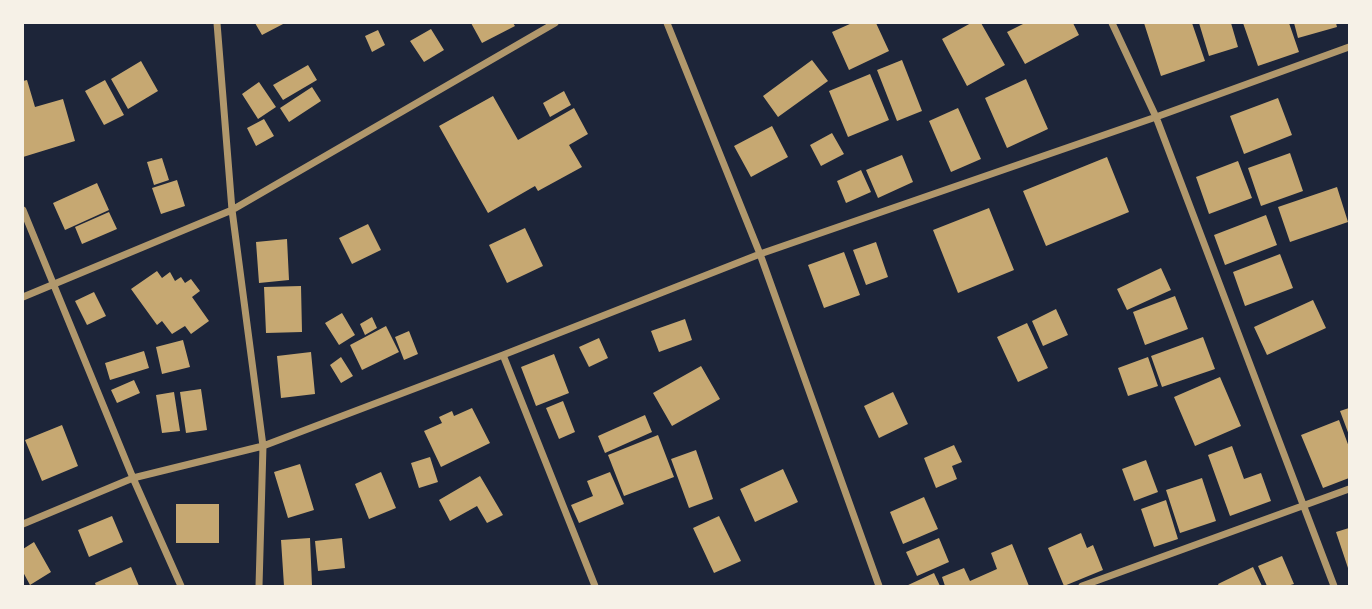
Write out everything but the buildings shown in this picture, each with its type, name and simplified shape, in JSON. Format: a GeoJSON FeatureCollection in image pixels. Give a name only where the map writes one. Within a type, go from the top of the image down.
{"type":"FeatureCollection","features":[{"type":"Feature","properties":{"kind":"street"},"geometry":{"type":"LineString","coordinates":[[217,23],[232,210],[263,446],[259,586]]}},
{"type":"Feature","properties":{"kind":"street"},"geometry":{"type":"LineString","coordinates":[[23,297],[232,210],[555,23]]}},
{"type":"Feature","properties":{"kind":"street"},"geometry":{"type":"LineString","coordinates":[[667,23],[760,254],[880,586]]}},
{"type":"Feature","properties":{"kind":"street"},"geometry":{"type":"LineString","coordinates":[[1112,23],[1156,117],[1334,586]]}},
{"type":"Feature","properties":{"kind":"street"},"geometry":{"type":"LineString","coordinates":[[23,524],[133,478],[263,446],[760,254],[1349,47]]}},
{"type":"Feature","properties":{"kind":"street"},"geometry":{"type":"LineString","coordinates":[[23,210],[133,478],[181,586]]}},
{"type":"Feature","properties":{"kind":"street"},"geometry":{"type":"LineString","coordinates":[[503,355],[595,586]]}},
{"type":"Feature","properties":{"kind":"street"},"geometry":{"type":"LineString","coordinates":[[1082,586],[1349,489]]}},
{"type":"Feature","properties":{"kind":"shaded area"},"geometry":{"type":"Polygon","coordinates":[[[23,23],[1349,23],[1349,586],[23,586],[23,23]]]}}]}
